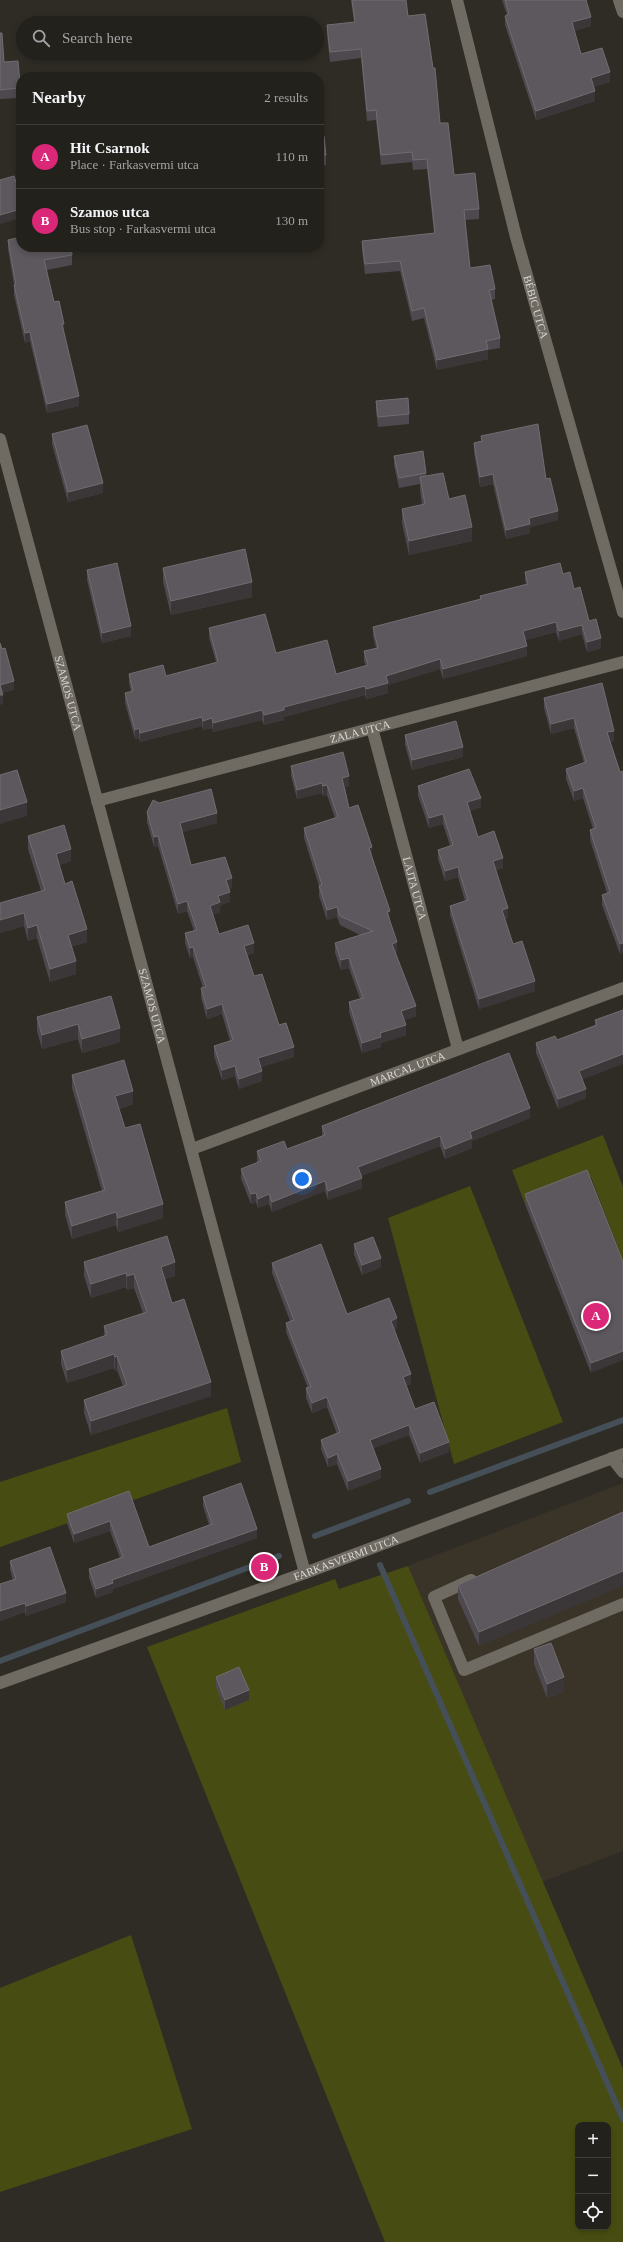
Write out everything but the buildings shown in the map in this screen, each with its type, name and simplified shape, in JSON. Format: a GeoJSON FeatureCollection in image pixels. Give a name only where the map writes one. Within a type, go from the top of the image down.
{"type":"FeatureCollection","features":[{"type":"Feature","properties":{"kind":"street","name":"BÉBIC UTCA"},"geometry":{"type":"LineString","coordinates":[[457,0],[516,238],[623,612]]}},
{"type":"Feature","properties":{"kind":"street"},"geometry":{"type":"LineString","coordinates":[[619,0],[623,12]]}},
{"type":"Feature","properties":{"kind":"street","name":"SZAMOS UTCA"},"geometry":{"type":"LineString","coordinates":[[0,439],[305,1573]]}},
{"type":"Feature","properties":{"kind":"street","name":"ZALA UTCA"},"geometry":{"type":"LineString","coordinates":[[97,801],[623,662]]}},
{"type":"Feature","properties":{"kind":"street","name":"LAJTA UTCA"},"geometry":{"type":"LineString","coordinates":[[372,728],[458,1049]]}},
{"type":"Feature","properties":{"kind":"street","name":"MARCAL UTCA"},"geometry":{"type":"LineString","coordinates":[[192,1149],[623,988]]}},
{"type":"Feature","properties":{"kind":"street"},"geometry":{"type":"LineString","coordinates":[[618,1456],[623,1472]]}},
{"type":"Feature","properties":{"kind":"street","name":"FARKASVERMI UTCA"},"geometry":{"type":"LineString","coordinates":[[0,1683],[305,1573],[618,1456]]}},
{"type":"Feature","properties":{"kind":"street"},"geometry":{"type":"LineString","coordinates":[[485,1574],[434,1597],[464,1670],[623,1604]]}},
{"type":"Feature","properties":{"kind":"shaded area"},"geometry":{"type":"Polygon","coordinates":[[[623,1483],[623,1851],[542,1882],[408,1566],[623,1483]]]}},
{"type":"Feature","properties":{"kind":"green space"},"geometry":{"type":"Polygon","coordinates":[[[603,1135],[623,1187],[623,1261],[591,1177],[525,1204],[512,1170],[603,1135]]]}},
{"type":"Feature","properties":{"kind":"green space"},"geometry":{"type":"Polygon","coordinates":[[[470,1186],[563,1422],[454,1464],[388,1218],[470,1186]]]}},
{"type":"Feature","properties":{"kind":"green space"},"geometry":{"type":"Polygon","coordinates":[[[227,1408],[241,1462],[0,1547],[0,1482],[227,1408]]]}},
{"type":"Feature","properties":{"kind":"green space"},"geometry":{"type":"Polygon","coordinates":[[[408,1566],[623,2069],[623,2242],[385,2242],[147,1647],[335,1579],[339,1589],[408,1566]]]}},
{"type":"Feature","properties":{"kind":"green space"},"geometry":{"type":"Polygon","coordinates":[[[131,1935],[192,2129],[0,2192],[0,1988],[131,1935]]]}},
{"type":"Feature","properties":{"kind":"waterway"},"geometry":{"type":"LineString","coordinates":[[430,1492],[623,1420]]}},
{"type":"Feature","properties":{"kind":"waterway"},"geometry":{"type":"LineString","coordinates":[[315,1536],[408,1501]]}},
{"type":"Feature","properties":{"kind":"waterway"},"geometry":{"type":"LineString","coordinates":[[0,1661],[279,1556]]}},
{"type":"Feature","properties":{"kind":"waterway"},"geometry":{"type":"LineString","coordinates":[[380,1565],[623,2119]]}},
{"type":"Feature","properties":{"kind":"place","name":"Hit Csarnok"},"geometry":{"type":"Point","coordinates":[596,1316]}},
{"type":"Feature","properties":{"kind":"place","name":"Szamos utca"},"geometry":{"type":"Point","coordinates":[264,1567]}}]}
